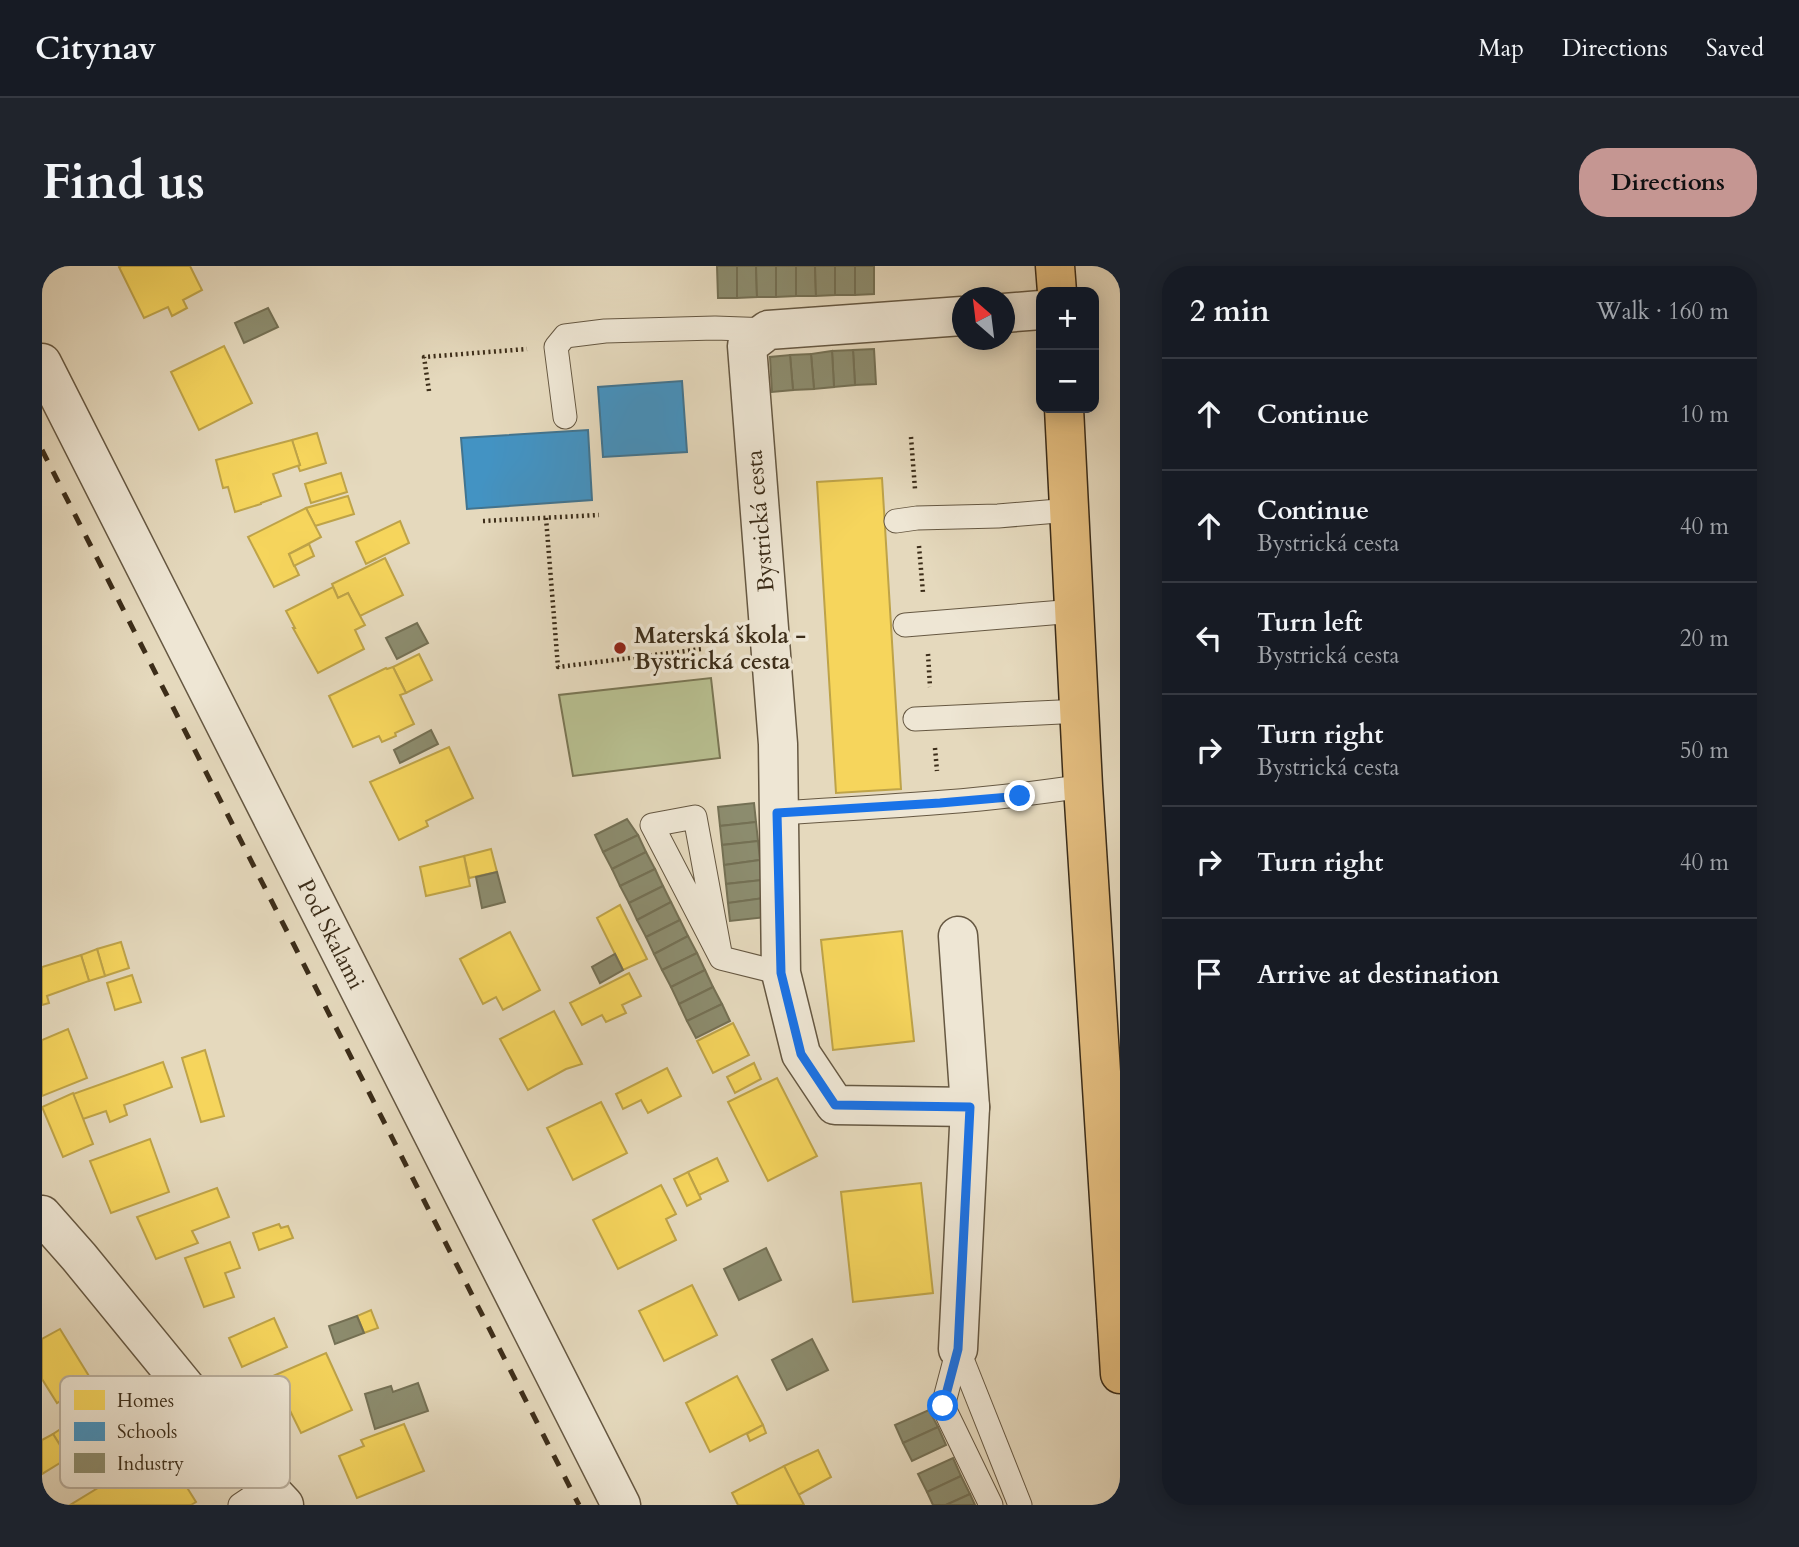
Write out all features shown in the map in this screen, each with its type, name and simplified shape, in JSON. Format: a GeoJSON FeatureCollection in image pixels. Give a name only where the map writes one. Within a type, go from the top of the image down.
{"type":"FeatureCollection","features":[{"type":"Feature","properties":{"kind":"main road"},"geometry":{"type":"LineString","coordinates":[[1055,266],[1057,287]]}},
{"type":"Feature","properties":{"kind":"main road"},"geometry":{"type":"LineString","coordinates":[[1064,413],[1083,786],[1120,1374]]}},
{"type":"Feature","properties":{"kind":"street"},"geometry":{"type":"LineString","coordinates":[[1015,312],[1036,310]]}},
{"type":"Feature","properties":{"kind":"street"},"geometry":{"type":"LineString","coordinates":[[768,330],[952,317]]}},
{"type":"Feature","properties":{"kind":"street","name":"Bystrická cesta"},"geometry":{"type":"LineString","coordinates":[[768,330],[747,346],[778,744],[781,973],[801,1054],[835,1105],[970,1107]]}},
{"type":"Feature","properties":{"kind":"street","name":"Pod Skalami"},"geometry":{"type":"LineString","coordinates":[[42,363],[621,1505]]}},
{"type":"Feature","properties":{"kind":"street"},"geometry":{"type":"LineString","coordinates":[[958,936],[970,1107],[958,1349]]}},
{"type":"Feature","properties":{"kind":"street"},"geometry":{"type":"LineString","coordinates":[[42,1215],[79,1257],[170,1376]]}},
{"type":"Feature","properties":{"kind":"lane"},"geometry":{"type":"LineString","coordinates":[[565,417],[556,347],[565,337],[605,331],[715,328],[768,330]]}},
{"type":"Feature","properties":{"kind":"lane"},"geometry":{"type":"LineString","coordinates":[[896,521],[1070,510]]}},
{"type":"Feature","properties":{"kind":"lane"},"geometry":{"type":"LineString","coordinates":[[905,625],[1075,611]]}},
{"type":"Feature","properties":{"kind":"lane"},"geometry":{"type":"LineString","coordinates":[[915,719],[1081,711]]}},
{"type":"Feature","properties":{"kind":"lane"},"geometry":{"type":"LineString","coordinates":[[777,813],[1020,796],[1083,786]]}},
{"type":"Feature","properties":{"kind":"lane"},"geometry":{"type":"LineString","coordinates":[[721,958],[695,817],[652,825],[721,958],[781,973]]}},
{"type":"Feature","properties":{"kind":"lane"},"geometry":{"type":"LineString","coordinates":[[958,1349],[943,1406],[991,1505]]}},
{"type":"Feature","properties":{"kind":"lane"},"geometry":{"type":"LineString","coordinates":[[958,1349],[1020,1505]]}},
{"type":"Feature","properties":{"kind":"path"},"geometry":{"type":"LineString","coordinates":[[429,391],[424,357],[556,347]]}},
{"type":"Feature","properties":{"kind":"path"},"geometry":{"type":"LineString","coordinates":[[483,521],[599,515]]}},
{"type":"Feature","properties":{"kind":"path"},"geometry":{"type":"LineString","coordinates":[[546,518],[558,667],[702,649]]}},
{"type":"Feature","properties":{"kind":"green space"},"geometry":{"type":"Polygon","coordinates":[[[711,678],[720,758],[573,776],[559,695],[711,678]]]}},
{"type":"Feature","properties":{"kind":"building: Homes"},"geometry":{"type":"Polygon","coordinates":[[[190,266],[202,290],[183,300],[187,308],[172,316],[168,307],[144,318],[119,267],[190,266]]]}},
{"type":"Feature","properties":{"kind":"building: Homes"},"geometry":{"type":"Polygon","coordinates":[[[224,346],[252,403],[199,430],[171,372],[224,346]]]}},
{"type":"Feature","properties":{"kind":"building: Homes"},"geometry":{"type":"Polygon","coordinates":[[[317,433],[326,463],[300,471],[292,440],[317,433]]]}},
{"type":"Feature","properties":{"kind":"building: Homes"},"geometry":{"type":"Polygon","coordinates":[[[292,440],[300,465],[273,474],[281,496],[235,512],[228,487],[223,488],[216,460],[292,440]]]}},
{"type":"Feature","properties":{"kind":"building: Homes"},"geometry":{"type":"Polygon","coordinates":[[[341,473],[347,492],[311,503],[305,484],[341,473]]]}},
{"type":"Feature","properties":{"kind":"building: Homes"},"geometry":{"type":"Polygon","coordinates":[[[882,478],[901,789],[836,793],[817,482],[882,478]]]}},
{"type":"Feature","properties":{"kind":"building: Homes"},"geometry":{"type":"Polygon","coordinates":[[[348,496],[354,514],[315,526],[306,508],[348,496]]]}},
{"type":"Feature","properties":{"kind":"building: Homes"},"geometry":{"type":"Polygon","coordinates":[[[306,508],[321,537],[289,554],[299,575],[274,587],[248,537],[306,508]]]}},
{"type":"Feature","properties":{"kind":"building: Homes"},"geometry":{"type":"Polygon","coordinates":[[[400,521],[409,543],[366,564],[356,542],[400,521]]]}},
{"type":"Feature","properties":{"kind":"building: Homes"},"geometry":{"type":"Polygon","coordinates":[[[309,544],[314,556],[294,566],[289,554],[309,544]]]}},
{"type":"Feature","properties":{"kind":"building: Homes"},"geometry":{"type":"Polygon","coordinates":[[[385,558],[403,595],[360,616],[348,593],[338,598],[332,584],[385,558]]]}},
{"type":"Feature","properties":{"kind":"building: Homes"},"geometry":{"type":"Polygon","coordinates":[[[333,587],[338,598],[348,593],[365,625],[355,630],[364,649],[318,673],[286,611],[333,587]]]}},
{"type":"Feature","properties":{"kind":"building: Homes"},"geometry":{"type":"Polygon","coordinates":[[[419,654],[432,680],[406,693],[393,667],[419,654]]]}},
{"type":"Feature","properties":{"kind":"building: Homes"},"geometry":{"type":"Polygon","coordinates":[[[393,667],[406,693],[400,695],[414,724],[382,742],[379,736],[353,747],[329,696],[393,667]]]}},
{"type":"Feature","properties":{"kind":"building: Homes"},"geometry":{"type":"Polygon","coordinates":[[[449,747],[473,798],[426,821],[428,826],[399,840],[370,782],[449,747]]]}},
{"type":"Feature","properties":{"kind":"building: Homes"},"geometry":{"type":"Polygon","coordinates":[[[491,849],[497,872],[469,878],[464,856],[491,849]]]}},
{"type":"Feature","properties":{"kind":"building: Homes"},"geometry":{"type":"Polygon","coordinates":[[[464,856],[470,886],[426,896],[420,867],[464,856]]]}},
{"type":"Feature","properties":{"kind":"building: Homes"},"geometry":{"type":"Polygon","coordinates":[[[620,905],[647,959],[623,970],[597,918],[620,905]]]}},
{"type":"Feature","properties":{"kind":"building: Homes"},"geometry":{"type":"Polygon","coordinates":[[[902,931],[914,1041],[833,1050],[821,940],[902,931]]]}},
{"type":"Feature","properties":{"kind":"building: Homes"},"geometry":{"type":"Polygon","coordinates":[[[510,932],[540,990],[503,1010],[496,997],[483,1004],[460,959],[510,932]]]}},
{"type":"Feature","properties":{"kind":"building: Homes"},"geometry":{"type":"Polygon","coordinates":[[[121,942],[129,968],[105,976],[97,949],[121,942]]]}},
{"type":"Feature","properties":{"kind":"building: Homes"},"geometry":{"type":"Polygon","coordinates":[[[97,949],[105,976],[89,981],[81,955],[97,949]]]}},
{"type":"Feature","properties":{"kind":"building: Homes"},"geometry":{"type":"Polygon","coordinates":[[[81,955],[89,981],[47,996],[49,1003],[42,1005],[42,967],[81,955]]]}},
{"type":"Feature","properties":{"kind":"building: Homes"},"geometry":{"type":"Polygon","coordinates":[[[629,973],[641,996],[622,1005],[626,1013],[606,1022],[602,1015],[582,1025],[570,1003],[629,973]]]}},
{"type":"Feature","properties":{"kind":"building: Homes"},"geometry":{"type":"Polygon","coordinates":[[[132,975],[141,1002],[115,1010],[107,983],[132,975]]]}},
{"type":"Feature","properties":{"kind":"building: Homes"},"geometry":{"type":"Polygon","coordinates":[[[554,1011],[582,1064],[566,1069],[528,1090],[500,1039],[554,1011]]]}},
{"type":"Feature","properties":{"kind":"building: Homes"},"geometry":{"type":"Polygon","coordinates":[[[733,1023],[749,1055],[713,1073],[697,1041],[733,1023]]]}},
{"type":"Feature","properties":{"kind":"building: Homes"},"geometry":{"type":"Polygon","coordinates":[[[68,1029],[87,1078],[42,1096],[42,1040],[68,1029]]]}},
{"type":"Feature","properties":{"kind":"building: Homes"},"geometry":{"type":"Polygon","coordinates":[[[205,1050],[224,1116],[201,1122],[182,1058],[205,1050]]]}},
{"type":"Feature","properties":{"kind":"building: Homes"},"geometry":{"type":"Polygon","coordinates":[[[163,1062],[172,1087],[124,1105],[127,1115],[110,1122],[106,1111],[83,1119],[73,1094],[163,1062]]]}},
{"type":"Feature","properties":{"kind":"building: Homes"},"geometry":{"type":"Polygon","coordinates":[[[754,1063],[761,1079],[735,1093],[727,1077],[754,1063]]]}},
{"type":"Feature","properties":{"kind":"building: Homes"},"geometry":{"type":"Polygon","coordinates":[[[667,1068],[681,1096],[648,1113],[641,1100],[623,1109],[616,1094],[667,1068]]]}},
{"type":"Feature","properties":{"kind":"building: Homes"},"geometry":{"type":"Polygon","coordinates":[[[777,1078],[817,1156],[768,1181],[728,1102],[777,1078]]]}},
{"type":"Feature","properties":{"kind":"building: Homes"},"geometry":{"type":"Polygon","coordinates":[[[73,1093],[93,1144],[63,1157],[42,1107],[73,1093]]]}},
{"type":"Feature","properties":{"kind":"building: Homes"},"geometry":{"type":"Polygon","coordinates":[[[601,1102],[627,1153],[573,1180],[547,1128],[601,1102]]]}},
{"type":"Feature","properties":{"kind":"building: Homes"},"geometry":{"type":"Polygon","coordinates":[[[150,1139],[169,1192],[111,1213],[90,1161],[150,1139]]]}},
{"type":"Feature","properties":{"kind":"building: Homes"},"geometry":{"type":"Polygon","coordinates":[[[717,1158],[728,1181],[699,1195],[688,1172],[717,1158]]]}},
{"type":"Feature","properties":{"kind":"building: Homes"},"geometry":{"type":"Polygon","coordinates":[[[688,1172],[701,1199],[687,1206],[674,1179],[688,1172]]]}},
{"type":"Feature","properties":{"kind":"building: Homes"},"geometry":{"type":"Polygon","coordinates":[[[921,1183],[933,1293],[853,1302],[841,1192],[921,1183]]]}},
{"type":"Feature","properties":{"kind":"building: Homes"},"geometry":{"type":"Polygon","coordinates":[[[661,1185],[676,1214],[666,1219],[676,1240],[618,1269],[593,1220],[661,1185]]]}},
{"type":"Feature","properties":{"kind":"building: Homes"},"geometry":{"type":"Polygon","coordinates":[[[217,1188],[229,1217],[192,1231],[198,1243],[156,1259],[137,1217],[217,1188]]]}},
{"type":"Feature","properties":{"kind":"building: Homes"},"geometry":{"type":"Polygon","coordinates":[[[279,1224],[281,1228],[288,1226],[293,1238],[259,1250],[253,1233],[279,1224]]]}},
{"type":"Feature","properties":{"kind":"building: Homes"},"geometry":{"type":"Polygon","coordinates":[[[230,1242],[240,1268],[225,1273],[234,1297],[204,1307],[185,1258],[230,1242]]]}},
{"type":"Feature","properties":{"kind":"building: Homes"},"geometry":{"type":"Polygon","coordinates":[[[692,1285],[717,1335],[664,1361],[639,1311],[692,1285]]]}},
{"type":"Feature","properties":{"kind":"building: Homes"},"geometry":{"type":"Polygon","coordinates":[[[371,1310],[378,1328],[364,1333],[357,1316],[371,1310]]]}},
{"type":"Feature","properties":{"kind":"building: Homes"},"geometry":{"type":"Polygon","coordinates":[[[274,1318],[287,1347],[242,1367],[229,1338],[274,1318]]]}},
{"type":"Feature","properties":{"kind":"building: Homes"},"geometry":{"type":"Polygon","coordinates":[[[60,1329],[89,1376],[60,1376],[60,1401],[57,1403],[42,1379],[42,1339],[60,1329]]]}},
{"type":"Feature","properties":{"kind":"building: Homes"},"geometry":{"type":"Polygon","coordinates":[[[326,1353],[352,1410],[301,1433],[290,1411],[290,1376],[273,1376],[326,1353]]]}},
{"type":"Feature","properties":{"kind":"building: Homes"},"geometry":{"type":"Polygon","coordinates":[[[737,1376],[763,1425],[710,1452],[686,1403],[737,1376]]]}},
{"type":"Feature","properties":{"kind":"building: Homes"},"geometry":{"type":"Polygon","coordinates":[[[404,1424],[424,1471],[357,1498],[339,1456],[364,1446],[361,1440],[404,1424]]]}},
{"type":"Feature","properties":{"kind":"building: Homes"},"geometry":{"type":"Polygon","coordinates":[[[763,1425],[766,1433],[750,1441],[747,1434],[763,1425]]]}},
{"type":"Feature","properties":{"kind":"building: Homes"},"geometry":{"type":"Polygon","coordinates":[[[60,1429],[60,1445],[53,1434],[60,1429]]]}},
{"type":"Feature","properties":{"kind":"building: Homes"},"geometry":{"type":"Polygon","coordinates":[[[53,1434],[60,1445],[60,1463],[42,1474],[42,1440],[53,1434]]]}},
{"type":"Feature","properties":{"kind":"building: Homes"},"geometry":{"type":"Polygon","coordinates":[[[818,1450],[831,1477],[798,1495],[784,1466],[818,1450]]]}},
{"type":"Feature","properties":{"kind":"building: Homes"},"geometry":{"type":"Polygon","coordinates":[[[784,1466],[804,1505],[738,1505],[732,1493],[784,1466]]]}},
{"type":"Feature","properties":{"kind":"building: Homes"},"geometry":{"type":"Polygon","coordinates":[[[98,1488],[187,1488],[196,1502],[191,1505],[70,1505],[98,1488]]]}},
{"type":"Feature","properties":{"kind":"building: Schools"},"geometry":{"type":"Polygon","coordinates":[[[682,381],[687,452],[603,457],[598,387],[682,381]]]}},
{"type":"Feature","properties":{"kind":"building: Schools"},"geometry":{"type":"Polygon","coordinates":[[[588,430],[592,500],[467,509],[461,438],[588,430]]]}},
{"type":"Feature","properties":{"kind":"building: Industry"},"geometry":{"type":"Polygon","coordinates":[[[717,266],[737,266],[737,298],[718,298],[717,266]]]}},
{"type":"Feature","properties":{"kind":"building: Industry"},"geometry":{"type":"Polygon","coordinates":[[[737,266],[756,266],[757,297],[737,298],[737,266]]]}},
{"type":"Feature","properties":{"kind":"building: Industry"},"geometry":{"type":"Polygon","coordinates":[[[756,266],[776,266],[776,297],[757,297],[756,266]]]}},
{"type":"Feature","properties":{"kind":"building: Industry"},"geometry":{"type":"Polygon","coordinates":[[[776,266],[796,266],[796,296],[776,297],[776,266]]]}},
{"type":"Feature","properties":{"kind":"building: Industry"},"geometry":{"type":"Polygon","coordinates":[[[796,266],[815,266],[816,296],[796,296],[796,266]]]}},
{"type":"Feature","properties":{"kind":"building: Industry"},"geometry":{"type":"Polygon","coordinates":[[[815,266],[835,266],[835,295],[816,296],[815,266]]]}},
{"type":"Feature","properties":{"kind":"building: Industry"},"geometry":{"type":"Polygon","coordinates":[[[835,266],[855,266],[855,295],[835,295],[835,266]]]}},
{"type":"Feature","properties":{"kind":"building: Industry"},"geometry":{"type":"Polygon","coordinates":[[[855,266],[874,266],[874,294],[855,295],[855,266]]]}},
{"type":"Feature","properties":{"kind":"building: Industry"},"geometry":{"type":"Polygon","coordinates":[[[268,308],[278,327],[244,343],[235,323],[268,308]]]}},
{"type":"Feature","properties":{"kind":"building: Industry"},"geometry":{"type":"Polygon","coordinates":[[[874,349],[876,384],[855,385],[853,350],[874,349]]]}},
{"type":"Feature","properties":{"kind":"building: Industry"},"geometry":{"type":"Polygon","coordinates":[[[853,350],[855,385],[834,387],[832,351],[853,350]]]}},
{"type":"Feature","properties":{"kind":"building: Industry"},"geometry":{"type":"Polygon","coordinates":[[[832,351],[834,387],[814,389],[811,354],[832,351]]]}},
{"type":"Feature","properties":{"kind":"building: Industry"},"geometry":{"type":"Polygon","coordinates":[[[811,354],[814,389],[793,390],[790,355],[811,354]]]}},
{"type":"Feature","properties":{"kind":"building: Industry"},"geometry":{"type":"Polygon","coordinates":[[[790,355],[793,390],[772,392],[770,357],[790,355]]]}},
{"type":"Feature","properties":{"kind":"building: Industry"},"geometry":{"type":"Polygon","coordinates":[[[417,623],[428,643],[397,659],[386,638],[417,623]]]}},
{"type":"Feature","properties":{"kind":"building: Industry"},"geometry":{"type":"Polygon","coordinates":[[[431,730],[438,744],[400,763],[394,750],[431,730]]]}},
{"type":"Feature","properties":{"kind":"building: Industry"},"geometry":{"type":"Polygon","coordinates":[[[754,803],[756,822],[720,826],[718,807],[754,803]]]}},
{"type":"Feature","properties":{"kind":"building: Industry"},"geometry":{"type":"Polygon","coordinates":[[[627,819],[638,835],[603,852],[595,835],[627,819]]]}},
{"type":"Feature","properties":{"kind":"building: Industry"},"geometry":{"type":"Polygon","coordinates":[[[756,822],[758,841],[722,845],[720,826],[756,822]]]}},
{"type":"Feature","properties":{"kind":"building: Industry"},"geometry":{"type":"Polygon","coordinates":[[[638,835],[646,852],[612,869],[603,852],[638,835]]]}},
{"type":"Feature","properties":{"kind":"building: Industry"},"geometry":{"type":"Polygon","coordinates":[[[758,841],[760,860],[724,865],[722,845],[758,841]]]}},
{"type":"Feature","properties":{"kind":"building: Industry"},"geometry":{"type":"Polygon","coordinates":[[[646,852],[655,869],[620,886],[612,869],[646,852]]]}},
{"type":"Feature","properties":{"kind":"building: Industry"},"geometry":{"type":"Polygon","coordinates":[[[760,860],[762,880],[726,884],[724,865],[760,860]]]}},
{"type":"Feature","properties":{"kind":"building: Industry"},"geometry":{"type":"Polygon","coordinates":[[[655,869],[663,886],[629,903],[620,886],[655,869]]]}},
{"type":"Feature","properties":{"kind":"building: Industry"},"geometry":{"type":"Polygon","coordinates":[[[497,872],[505,902],[482,908],[476,877],[497,872]]]}},
{"type":"Feature","properties":{"kind":"building: Industry"},"geometry":{"type":"Polygon","coordinates":[[[762,880],[764,898],[728,903],[726,884],[762,880]]]}},
{"type":"Feature","properties":{"kind":"building: Industry"},"geometry":{"type":"Polygon","coordinates":[[[663,886],[671,902],[637,920],[629,903],[663,886]]]}},
{"type":"Feature","properties":{"kind":"building: Industry"},"geometry":{"type":"Polygon","coordinates":[[[764,898],[766,917],[730,921],[728,903],[764,898]]]}},
{"type":"Feature","properties":{"kind":"building: Industry"},"geometry":{"type":"Polygon","coordinates":[[[671,902],[680,920],[646,937],[637,920],[671,902]]]}},
{"type":"Feature","properties":{"kind":"building: Industry"},"geometry":{"type":"Polygon","coordinates":[[[680,920],[688,936],[654,954],[646,937],[680,920]]]}},
{"type":"Feature","properties":{"kind":"building: Industry"},"geometry":{"type":"Polygon","coordinates":[[[688,936],[697,953],[662,970],[654,954],[688,936]]]}},
{"type":"Feature","properties":{"kind":"building: Industry"},"geometry":{"type":"Polygon","coordinates":[[[697,953],[705,970],[671,987],[662,970],[697,953]]]}},
{"type":"Feature","properties":{"kind":"building: Industry"},"geometry":{"type":"Polygon","coordinates":[[[615,954],[623,970],[600,983],[592,967],[615,954]]]}},
{"type":"Feature","properties":{"kind":"building: Industry"},"geometry":{"type":"Polygon","coordinates":[[[705,970],[713,987],[679,1004],[671,987],[705,970]]]}},
{"type":"Feature","properties":{"kind":"building: Industry"},"geometry":{"type":"Polygon","coordinates":[[[713,987],[722,1004],[687,1021],[679,1004],[713,987]]]}},
{"type":"Feature","properties":{"kind":"building: Industry"},"geometry":{"type":"Polygon","coordinates":[[[722,1004],[730,1021],[696,1038],[687,1021],[722,1004]]]}},
{"type":"Feature","properties":{"kind":"building: Industry"},"geometry":{"type":"Polygon","coordinates":[[[766,1248],[781,1280],[739,1300],[724,1269],[766,1248]]]}},
{"type":"Feature","properties":{"kind":"building: Industry"},"geometry":{"type":"Polygon","coordinates":[[[357,1316],[364,1333],[335,1344],[329,1326],[357,1316]]]}},
{"type":"Feature","properties":{"kind":"building: Industry"},"geometry":{"type":"Polygon","coordinates":[[[812,1339],[828,1370],[787,1390],[772,1360],[812,1339]]]}},
{"type":"Feature","properties":{"kind":"building: Industry"},"geometry":{"type":"Polygon","coordinates":[[[418,1383],[428,1411],[375,1429],[365,1394],[391,1386],[393,1392],[418,1383]]]}},
{"type":"Feature","properties":{"kind":"building: Industry"},"geometry":{"type":"Polygon","coordinates":[[[929,1410],[938,1427],[903,1443],[895,1425],[929,1410]]]}},
{"type":"Feature","properties":{"kind":"building: Industry"},"geometry":{"type":"Polygon","coordinates":[[[938,1427],[946,1445],[912,1461],[903,1443],[938,1427]]]}},
{"type":"Feature","properties":{"kind":"building: Industry"},"geometry":{"type":"Polygon","coordinates":[[[953,1458],[961,1476],[927,1492],[918,1474],[953,1458]]]}},
{"type":"Feature","properties":{"kind":"building: Industry"},"geometry":{"type":"Polygon","coordinates":[[[961,1476],[970,1494],[946,1505],[933,1505],[927,1492],[961,1476]]]}},
{"type":"Feature","properties":{"kind":"building: Industry"},"geometry":{"type":"Polygon","coordinates":[[[970,1494],[975,1505],[946,1505],[970,1494]]]}},
{"type":"Feature","properties":{"kind":"railway"},"geometry":{"type":"LineString","coordinates":[[42,450],[579,1505]]}},
{"type":"Feature","properties":{"kind":"place","name":"Materská škola - Bystrická cesta"},"geometry":{"type":"Point","coordinates":[620,648]}},
{"type":"Feature","properties":{"kind":"route"},"geometry":{"type":"LineString","coordinates":[[943,1406],[958,1349],[970,1107],[835,1105],[801,1054],[781,973],[777,813],[1020,796]]}}]}
